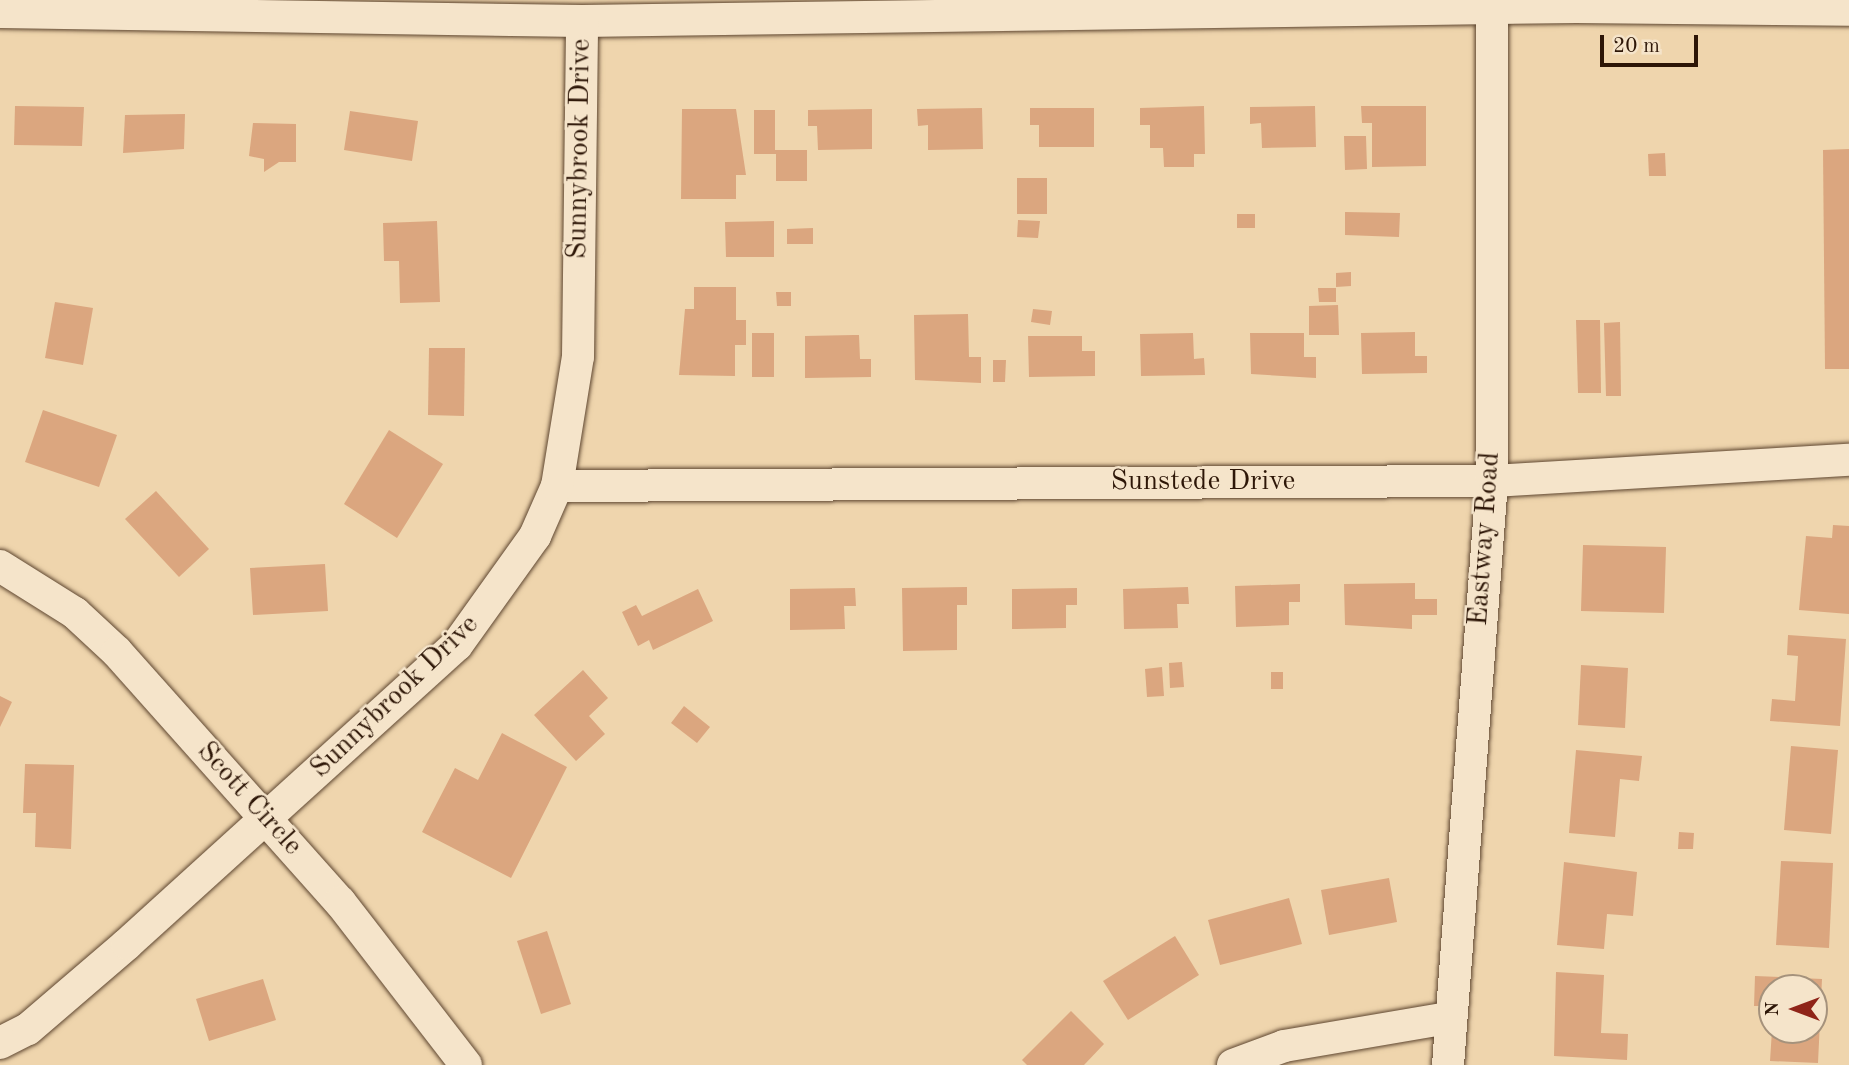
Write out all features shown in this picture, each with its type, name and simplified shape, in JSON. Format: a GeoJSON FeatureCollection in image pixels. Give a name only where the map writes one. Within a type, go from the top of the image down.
{"type":"FeatureCollection","features":[{"type":"Feature","properties":{"kind":"street"},"geometry":{"type":"LineString","coordinates":[[338,0],[372,18]]}},
{"type":"Feature","properties":{"kind":"street"},"geometry":{"type":"LineString","coordinates":[[0,12],[582,21],[1492,11],[1576,3],[1846,6]]}},
{"type":"Feature","properties":{"kind":"street","name":"Eastway Road"},"geometry":{"type":"LineString","coordinates":[[1448,1065],[1447,1018],[1492,481],[1492,11]]}},
{"type":"Feature","properties":{"kind":"street","name":"Sunnybrook Drive"},"geometry":{"type":"LineString","coordinates":[[0,1043],[28,1029],[457,645],[503,589],[557,485],[578,357],[582,21]]}},
{"type":"Feature","properties":{"kind":"street","name":"Sunstede Drive"},"geometry":{"type":"LineString","coordinates":[[557,485],[1492,481],[1849,460]]}},
{"type":"Feature","properties":{"kind":"street","name":"Scott Circle"},"geometry":{"type":"LineString","coordinates":[[0,566],[75,613],[117,652],[340,902],[466,1065]]}},
{"type":"Feature","properties":{"kind":"street"},"geometry":{"type":"LineString","coordinates":[[1234,1065],[1284,1046],[1447,1018]]}},
{"type":"Feature","properties":{"kind":"building"},"geometry":{"type":"Polygon","coordinates":[[[15,106],[84,107],[82,146],[14,145],[15,106]]]}},
{"type":"Feature","properties":{"kind":"building"},"geometry":{"type":"Polygon","coordinates":[[[1204,106],[1205,154],[1194,154],[1194,167],[1164,167],[1163,148],[1150,148],[1150,125],[1140,125],[1140,108],[1204,106]]]}},
{"type":"Feature","properties":{"kind":"building"},"geometry":{"type":"Polygon","coordinates":[[[1315,106],[1316,147],[1262,148],[1261,123],[1250,124],[1250,107],[1315,106]]]}},
{"type":"Feature","properties":{"kind":"building"},"geometry":{"type":"Polygon","coordinates":[[[1361,106],[1426,106],[1426,166],[1372,167],[1372,123],[1362,123],[1361,106]]]}},
{"type":"Feature","properties":{"kind":"building"},"geometry":{"type":"Polygon","coordinates":[[[982,108],[983,149],[928,150],[928,125],[918,126],[917,109],[982,108]]]}},
{"type":"Feature","properties":{"kind":"building"},"geometry":{"type":"Polygon","coordinates":[[[1030,108],[1094,108],[1094,147],[1039,147],[1039,125],[1030,125],[1030,108]]]}},
{"type":"Feature","properties":{"kind":"building"},"geometry":{"type":"Polygon","coordinates":[[[682,109],[736,109],[746,175],[736,175],[736,199],[681,199],[682,109]]]}},
{"type":"Feature","properties":{"kind":"building"},"geometry":{"type":"Polygon","coordinates":[[[872,109],[872,149],[818,150],[817,126],[808,126],[808,110],[872,109]]]}},
{"type":"Feature","properties":{"kind":"building"},"geometry":{"type":"Polygon","coordinates":[[[754,110],[775,110],[775,150],[807,150],[807,181],[776,181],[776,154],[754,154],[754,110]]]}},
{"type":"Feature","properties":{"kind":"building"},"geometry":{"type":"Polygon","coordinates":[[[350,111],[418,121],[412,161],[344,150],[350,111]]]}},
{"type":"Feature","properties":{"kind":"building"},"geometry":{"type":"Polygon","coordinates":[[[185,114],[184,149],[123,153],[125,115],[185,114]]]}},
{"type":"Feature","properties":{"kind":"building"},"geometry":{"type":"Polygon","coordinates":[[[253,123],[296,124],[296,162],[279,162],[264,172],[264,159],[249,156],[253,123]]]}},
{"type":"Feature","properties":{"kind":"building"},"geometry":{"type":"Polygon","coordinates":[[[1344,136],[1366,136],[1367,169],[1345,170],[1344,136]]]}},
{"type":"Feature","properties":{"kind":"building"},"geometry":{"type":"Polygon","coordinates":[[[1849,149],[1849,369],[1825,369],[1823,150],[1849,149]]]}},
{"type":"Feature","properties":{"kind":"building"},"geometry":{"type":"Polygon","coordinates":[[[1665,153],[1666,176],[1649,176],[1648,154],[1665,153]]]}},
{"type":"Feature","properties":{"kind":"building"},"geometry":{"type":"Polygon","coordinates":[[[1017,178],[1047,178],[1047,214],[1017,214],[1017,178]]]}},
{"type":"Feature","properties":{"kind":"building"},"geometry":{"type":"Polygon","coordinates":[[[1345,212],[1400,213],[1399,237],[1345,235],[1345,212]]]}},
{"type":"Feature","properties":{"kind":"building"},"geometry":{"type":"Polygon","coordinates":[[[1237,214],[1255,214],[1255,228],[1237,228],[1237,214]]]}},
{"type":"Feature","properties":{"kind":"building"},"geometry":{"type":"Polygon","coordinates":[[[1018,220],[1040,221],[1038,238],[1017,237],[1018,220]]]}},
{"type":"Feature","properties":{"kind":"building"},"geometry":{"type":"Polygon","coordinates":[[[437,221],[440,302],[400,303],[399,261],[384,261],[383,223],[437,221]]]}},
{"type":"Feature","properties":{"kind":"building"},"geometry":{"type":"Polygon","coordinates":[[[774,221],[774,257],[726,257],[725,222],[774,221]]]}},
{"type":"Feature","properties":{"kind":"building"},"geometry":{"type":"Polygon","coordinates":[[[813,228],[813,244],[787,244],[787,229],[813,228]]]}},
{"type":"Feature","properties":{"kind":"building"},"geometry":{"type":"Polygon","coordinates":[[[1351,272],[1351,286],[1336,287],[1336,273],[1351,272]]]}},
{"type":"Feature","properties":{"kind":"building"},"geometry":{"type":"Polygon","coordinates":[[[694,287],[736,287],[736,320],[746,320],[746,345],[735,345],[735,376],[679,375],[685,309],[694,309],[694,287]]]}},
{"type":"Feature","properties":{"kind":"building"},"geometry":{"type":"Polygon","coordinates":[[[1318,288],[1336,288],[1336,302],[1319,302],[1318,288]]]}},
{"type":"Feature","properties":{"kind":"building"},"geometry":{"type":"Polygon","coordinates":[[[776,292],[791,292],[791,306],[777,306],[776,292]]]}},
{"type":"Feature","properties":{"kind":"building"},"geometry":{"type":"Polygon","coordinates":[[[55,302],[93,308],[83,365],[45,358],[55,302]]]}},
{"type":"Feature","properties":{"kind":"building"},"geometry":{"type":"Polygon","coordinates":[[[1338,305],[1339,335],[1309,335],[1309,306],[1338,305]]]}},
{"type":"Feature","properties":{"kind":"building"},"geometry":{"type":"Polygon","coordinates":[[[1033,309],[1052,311],[1050,325],[1031,322],[1033,309]]]}},
{"type":"Feature","properties":{"kind":"building"},"geometry":{"type":"Polygon","coordinates":[[[968,314],[969,357],[981,357],[981,383],[915,380],[914,315],[968,314]]]}},
{"type":"Feature","properties":{"kind":"building"},"geometry":{"type":"Polygon","coordinates":[[[1576,320],[1600,320],[1601,393],[1578,393],[1576,320]]]}},
{"type":"Feature","properties":{"kind":"building"},"geometry":{"type":"Polygon","coordinates":[[[1620,322],[1621,396],[1606,396],[1604,323],[1620,322]]]}},
{"type":"Feature","properties":{"kind":"building"},"geometry":{"type":"Polygon","coordinates":[[[1415,332],[1415,356],[1427,356],[1427,373],[1362,374],[1361,333],[1415,332]]]}},
{"type":"Feature","properties":{"kind":"building"},"geometry":{"type":"Polygon","coordinates":[[[752,333],[774,333],[774,377],[752,377],[752,333]]]}},
{"type":"Feature","properties":{"kind":"building"},"geometry":{"type":"Polygon","coordinates":[[[1193,333],[1194,359],[1204,358],[1205,375],[1141,376],[1140,334],[1193,333]]]}},
{"type":"Feature","properties":{"kind":"building"},"geometry":{"type":"Polygon","coordinates":[[[1250,333],[1304,333],[1304,357],[1316,357],[1316,378],[1251,374],[1250,333]]]}},
{"type":"Feature","properties":{"kind":"building"},"geometry":{"type":"Polygon","coordinates":[[[859,335],[860,359],[871,359],[871,377],[805,378],[805,336],[859,335]]]}},
{"type":"Feature","properties":{"kind":"building"},"geometry":{"type":"Polygon","coordinates":[[[1028,336],[1082,336],[1082,351],[1095,351],[1095,376],[1029,377],[1028,336]]]}},
{"type":"Feature","properties":{"kind":"building"},"geometry":{"type":"Polygon","coordinates":[[[429,348],[465,348],[464,416],[428,415],[429,348]]]}},
{"type":"Feature","properties":{"kind":"building"},"geometry":{"type":"Polygon","coordinates":[[[993,360],[1006,360],[1005,382],[993,382],[993,360]]]}},
{"type":"Feature","properties":{"kind":"building"},"geometry":{"type":"Polygon","coordinates":[[[43,410],[117,435],[99,487],[25,462],[43,410]]]}},
{"type":"Feature","properties":{"kind":"building"},"geometry":{"type":"Polygon","coordinates":[[[389,430],[443,464],[397,538],[344,504],[389,430]]]}},
{"type":"Feature","properties":{"kind":"building"},"geometry":{"type":"Polygon","coordinates":[[[156,491],[209,549],[179,577],[125,519],[156,491]]]}},
{"type":"Feature","properties":{"kind":"building"},"geometry":{"type":"Polygon","coordinates":[[[1833,525],[1849,526],[1849,614],[1799,610],[1806,536],[1832,538],[1833,525]]]}},
{"type":"Feature","properties":{"kind":"building"},"geometry":{"type":"Polygon","coordinates":[[[1583,545],[1666,547],[1664,613],[1581,611],[1583,545]]]}},
{"type":"Feature","properties":{"kind":"building"},"geometry":{"type":"Polygon","coordinates":[[[325,564],[328,611],[253,615],[250,568],[325,564]]]}},
{"type":"Feature","properties":{"kind":"building"},"geometry":{"type":"Polygon","coordinates":[[[1415,583],[1415,599],[1437,599],[1437,615],[1412,615],[1412,629],[1345,625],[1344,584],[1415,583]]]}},
{"type":"Feature","properties":{"kind":"building"},"geometry":{"type":"Polygon","coordinates":[[[1300,584],[1300,602],[1289,602],[1289,625],[1236,627],[1235,586],[1300,584]]]}},
{"type":"Feature","properties":{"kind":"building"},"geometry":{"type":"Polygon","coordinates":[[[967,587],[967,605],[957,605],[957,650],[903,651],[902,588],[967,587]]]}},
{"type":"Feature","properties":{"kind":"building"},"geometry":{"type":"Polygon","coordinates":[[[1188,587],[1189,604],[1177,604],[1178,628],[1124,629],[1123,589],[1188,587]]]}},
{"type":"Feature","properties":{"kind":"building"},"geometry":{"type":"Polygon","coordinates":[[[855,588],[856,606],[844,606],[845,629],[790,630],[790,589],[855,588]]]}},
{"type":"Feature","properties":{"kind":"building"},"geometry":{"type":"Polygon","coordinates":[[[1077,588],[1077,605],[1066,605],[1066,628],[1012,629],[1012,589],[1077,588]]]}},
{"type":"Feature","properties":{"kind":"building"},"geometry":{"type":"Polygon","coordinates":[[[698,589],[713,621],[653,650],[649,640],[638,646],[622,612],[636,605],[642,616],[698,589]]]}},
{"type":"Feature","properties":{"kind":"building"},"geometry":{"type":"Polygon","coordinates":[[[1788,635],[1846,639],[1840,726],[1770,721],[1772,699],[1795,701],[1798,656],[1787,655],[1788,635]]]}},
{"type":"Feature","properties":{"kind":"building"},"geometry":{"type":"Polygon","coordinates":[[[1182,662],[1184,687],[1170,688],[1169,663],[1182,662]]]}},
{"type":"Feature","properties":{"kind":"building"},"geometry":{"type":"Polygon","coordinates":[[[1581,665],[1628,668],[1625,728],[1578,725],[1581,665]]]}},
{"type":"Feature","properties":{"kind":"building"},"geometry":{"type":"Polygon","coordinates":[[[1162,667],[1164,696],[1147,697],[1145,669],[1162,667]]]}},
{"type":"Feature","properties":{"kind":"building"},"geometry":{"type":"Polygon","coordinates":[[[583,670],[608,698],[589,716],[605,734],[576,761],[534,715],[583,670]]]}},
{"type":"Feature","properties":{"kind":"building"},"geometry":{"type":"Polygon","coordinates":[[[1271,672],[1283,672],[1283,689],[1271,689],[1271,672]]]}},
{"type":"Feature","properties":{"kind":"building"},"geometry":{"type":"Polygon","coordinates":[[[0,696],[12,702],[0,727],[0,696]]]}},
{"type":"Feature","properties":{"kind":"building"},"geometry":{"type":"Polygon","coordinates":[[[684,706],[710,727],[697,743],[671,723],[684,706]]]}},
{"type":"Feature","properties":{"kind":"building"},"geometry":{"type":"Polygon","coordinates":[[[502,733],[567,767],[511,878],[422,832],[455,768],[478,780],[502,733]]]}},
{"type":"Feature","properties":{"kind":"building"},"geometry":{"type":"Polygon","coordinates":[[[1791,746],[1838,750],[1831,834],[1784,830],[1791,746]]]}},
{"type":"Feature","properties":{"kind":"building"},"geometry":{"type":"Polygon","coordinates":[[[1576,750],[1642,756],[1639,781],[1620,779],[1615,837],[1569,833],[1576,750]]]}},
{"type":"Feature","properties":{"kind":"building"},"geometry":{"type":"Polygon","coordinates":[[[25,764],[74,765],[71,849],[35,847],[36,813],[23,813],[25,764]]]}},
{"type":"Feature","properties":{"kind":"building"},"geometry":{"type":"Polygon","coordinates":[[[1679,832],[1694,833],[1693,849],[1678,849],[1679,832]]]}},
{"type":"Feature","properties":{"kind":"building"},"geometry":{"type":"Polygon","coordinates":[[[1781,861],[1833,863],[1829,948],[1776,945],[1781,861]]]}},
{"type":"Feature","properties":{"kind":"building"},"geometry":{"type":"Polygon","coordinates":[[[1564,862],[1637,872],[1633,916],[1607,914],[1604,949],[1557,945],[1564,862]]]}},
{"type":"Feature","properties":{"kind":"building"},"geometry":{"type":"Polygon","coordinates":[[[1389,878],[1397,922],[1329,935],[1321,890],[1389,878]]]}},
{"type":"Feature","properties":{"kind":"building"},"geometry":{"type":"Polygon","coordinates":[[[1289,898],[1302,944],[1220,965],[1208,920],[1289,898]]]}},
{"type":"Feature","properties":{"kind":"building"},"geometry":{"type":"Polygon","coordinates":[[[547,931],[571,1004],[541,1014],[517,941],[547,931]]]}},
{"type":"Feature","properties":{"kind":"building"},"geometry":{"type":"Polygon","coordinates":[[[1175,936],[1199,975],[1128,1020],[1103,981],[1175,936]]]}},
{"type":"Feature","properties":{"kind":"building"},"geometry":{"type":"Polygon","coordinates":[[[1556,972],[1604,975],[1601,1033],[1628,1034],[1627,1060],[1554,1056],[1556,972]]]}},
{"type":"Feature","properties":{"kind":"building"},"geometry":{"type":"Polygon","coordinates":[[[1755,976],[1758,976],[1758,1006],[1754,1006],[1755,976]]]}},
{"type":"Feature","properties":{"kind":"building"},"geometry":{"type":"Polygon","coordinates":[[[263,979],[276,1020],[209,1041],[196,999],[263,979]]]}},
{"type":"Feature","properties":{"kind":"building"},"geometry":{"type":"Polygon","coordinates":[[[1071,1011],[1104,1044],[1084,1065],[1027,1065],[1022,1060],[1071,1011]]]}},
{"type":"Feature","properties":{"kind":"building"},"geometry":{"type":"Polygon","coordinates":[[[1771,1044],[1819,1044],[1818,1063],[1770,1061],[1771,1044]]]}}]}
